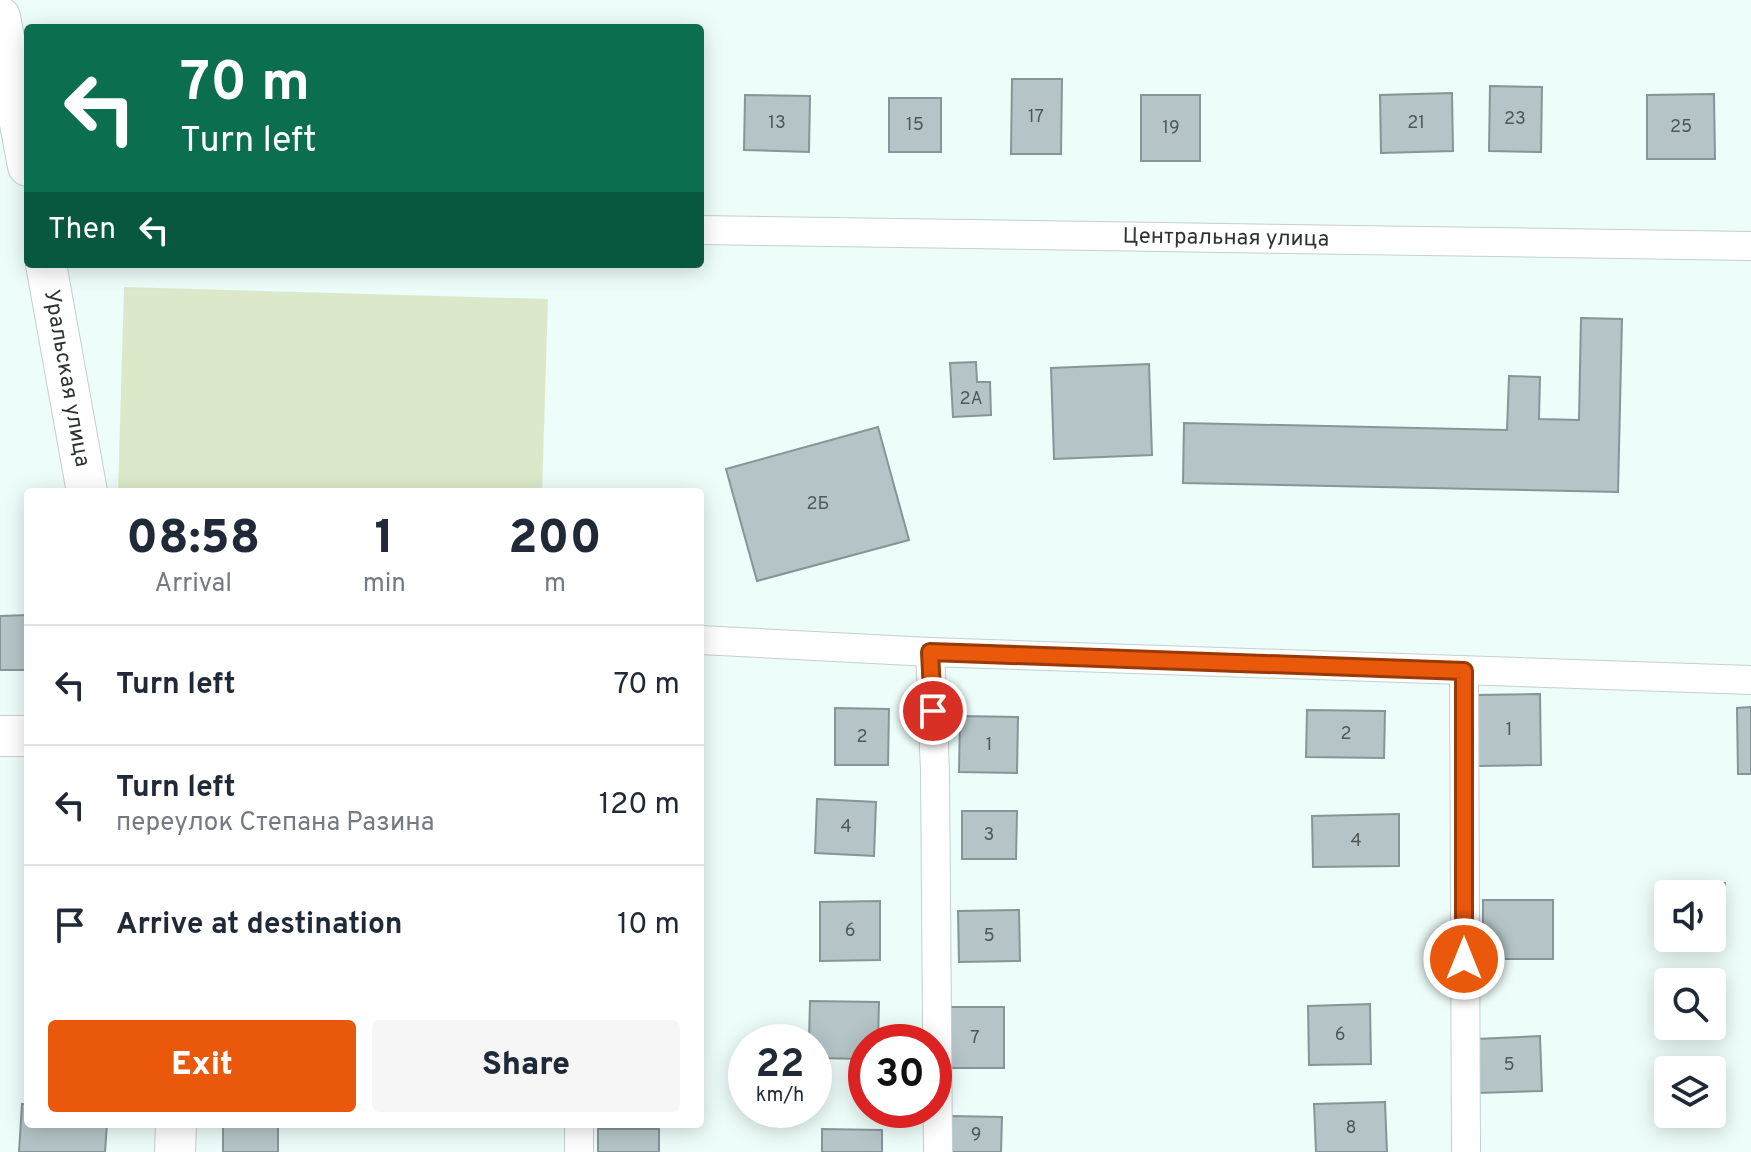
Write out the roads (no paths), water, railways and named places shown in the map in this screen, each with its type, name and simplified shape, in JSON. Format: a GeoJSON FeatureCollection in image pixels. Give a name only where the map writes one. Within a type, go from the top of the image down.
{"type":"FeatureCollection","features":[{"type":"Feature","properties":{"kind":"street"},"geometry":{"type":"LineString","coordinates":[[0,17],[24,145]]}},
{"type":"Feature","properties":{"kind":"street","name":"Центральная улица"},"geometry":{"type":"LineString","coordinates":[[704,230],[1751,246]]}},
{"type":"Feature","properties":{"kind":"street","name":"Уральская улица"},"geometry":{"type":"LineString","coordinates":[[47,268],[86,488]]}},
{"type":"Feature","properties":{"kind":"street"},"geometry":{"type":"LineString","coordinates":[[704,640],[930,652],[1751,680]]}},
{"type":"Feature","properties":{"kind":"street"},"geometry":{"type":"LineString","coordinates":[[930,652],[935,771],[938,1152]]}},
{"type":"Feature","properties":{"kind":"street"},"geometry":{"type":"LineString","coordinates":[[1464,671],[1466,1152]]}},
{"type":"Feature","properties":{"kind":"street"},"geometry":{"type":"LineString","coordinates":[[0,736],[24,736]]}},
{"type":"Feature","properties":{"kind":"street"},"geometry":{"type":"LineString","coordinates":[[175,1152],[176,1128]]}},
{"type":"Feature","properties":{"kind":"street"},"geometry":{"type":"LineString","coordinates":[[579,1128],[579,1152]]}}]}
